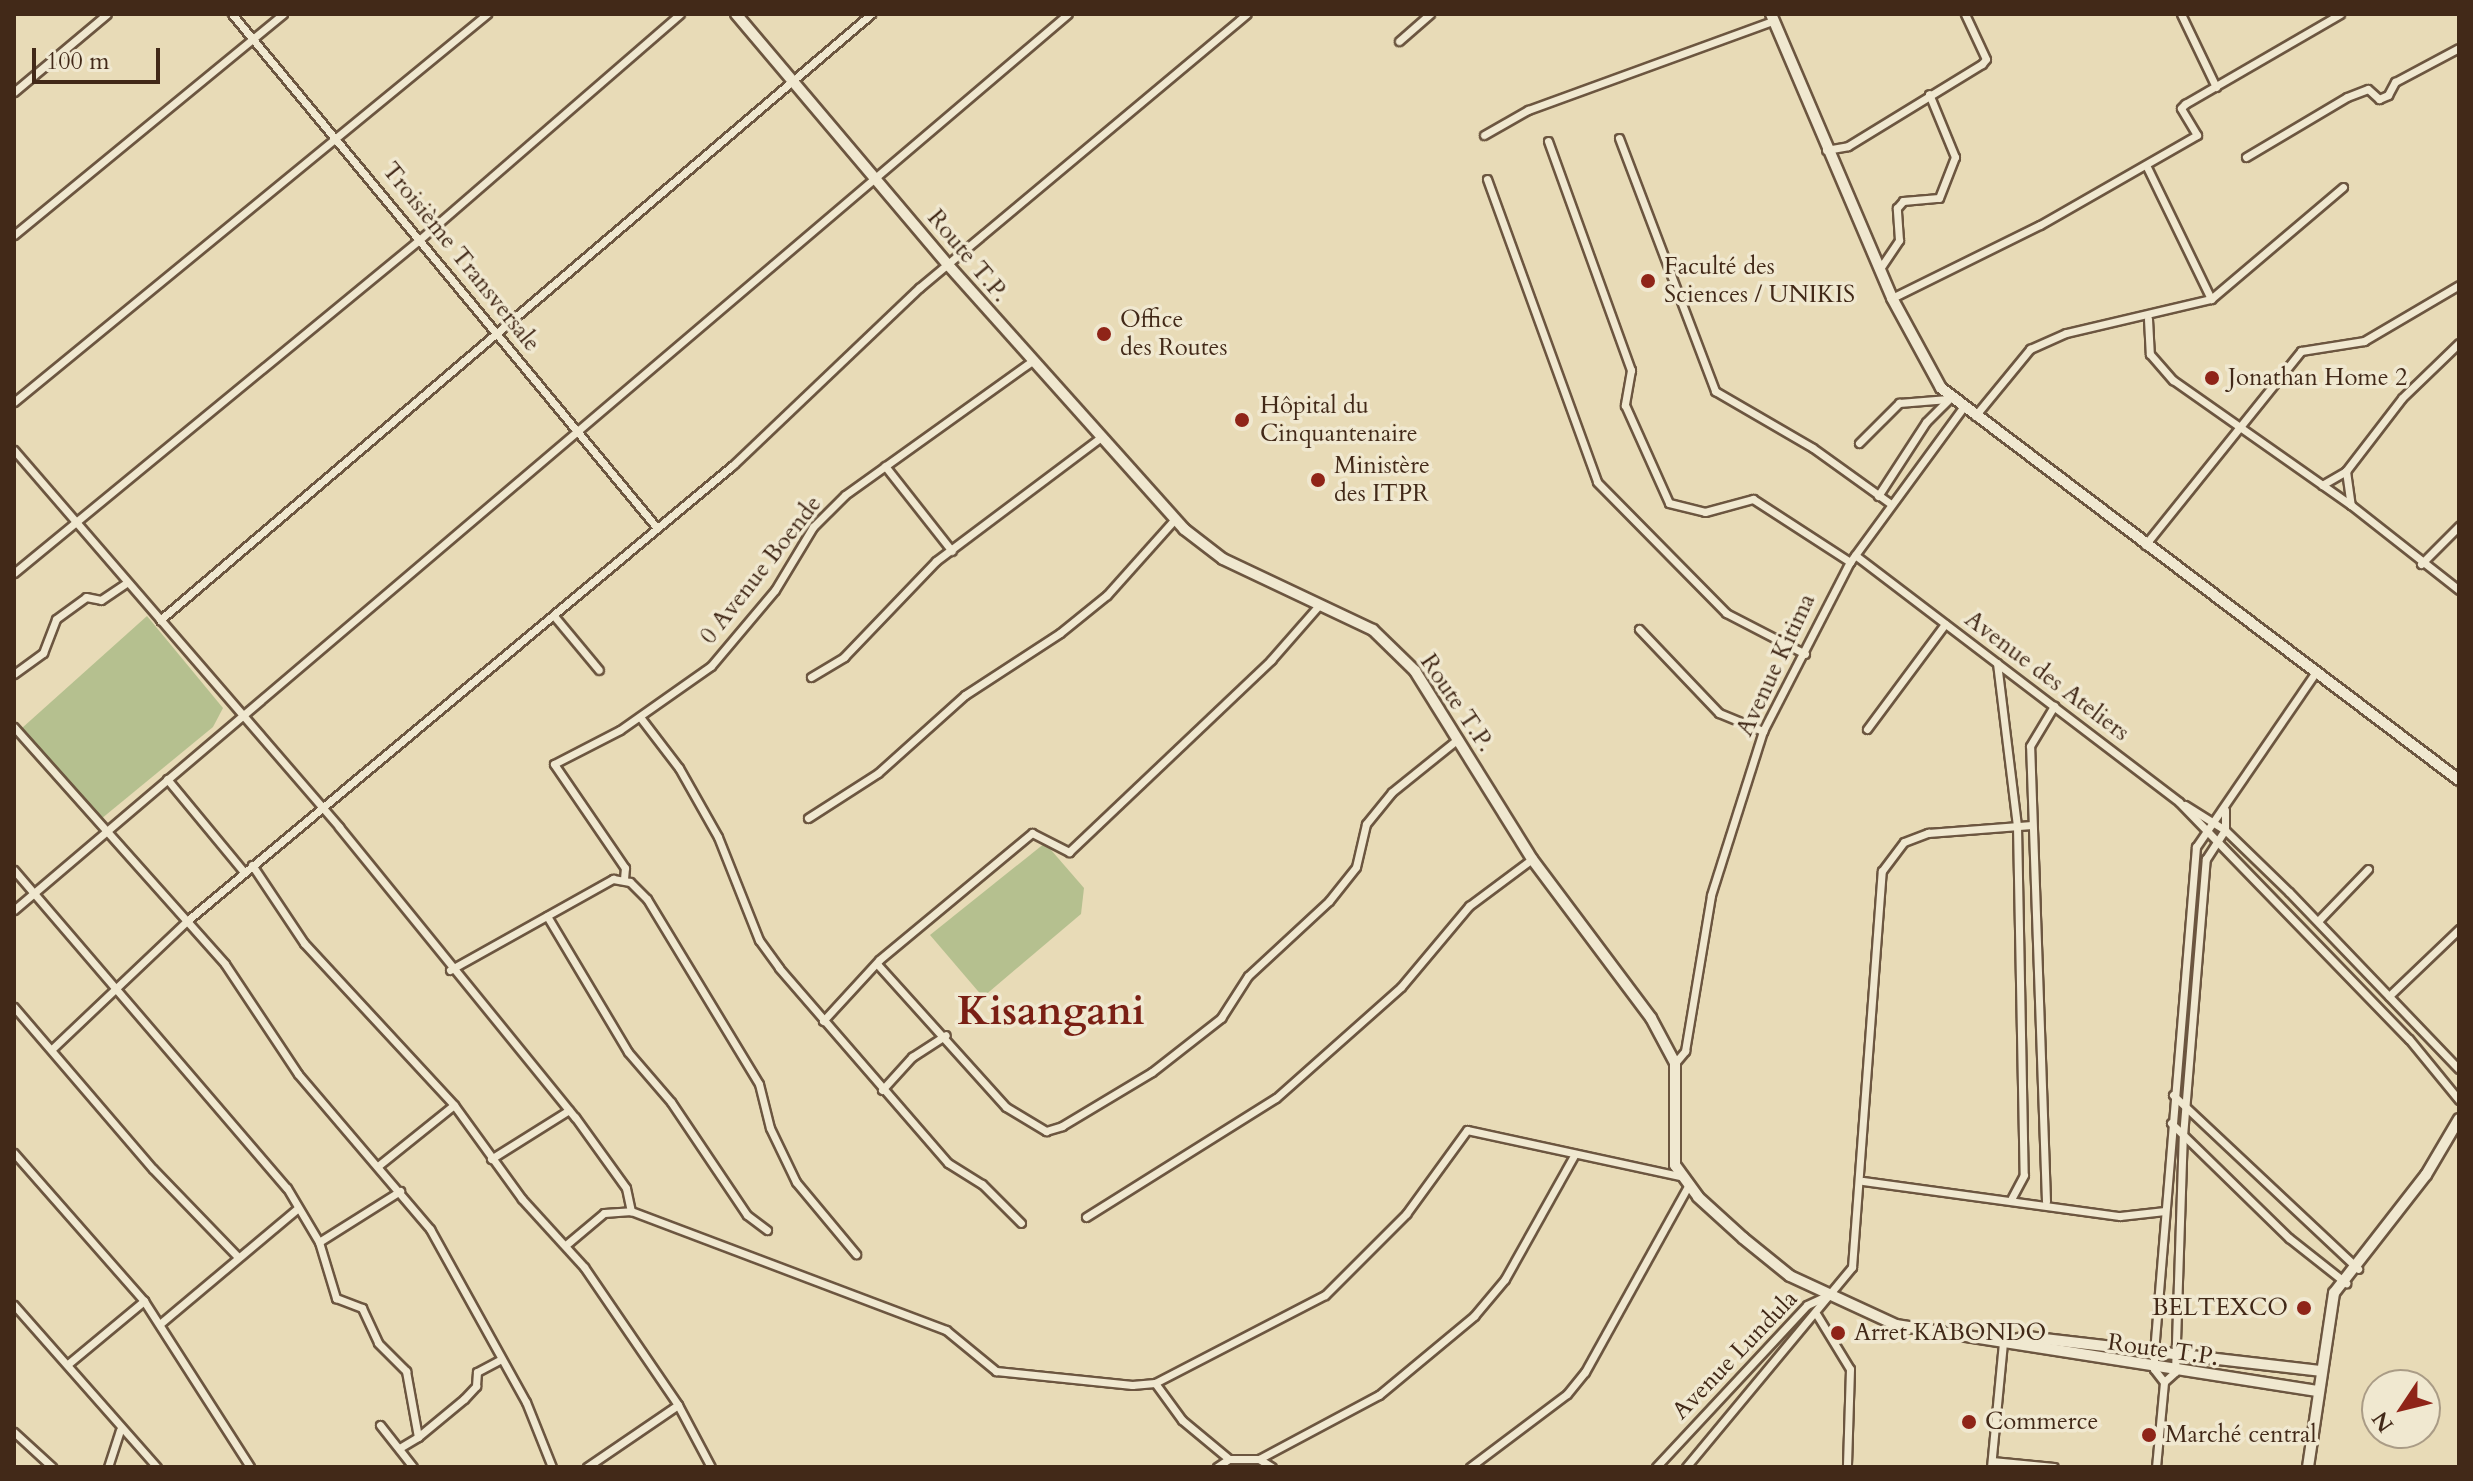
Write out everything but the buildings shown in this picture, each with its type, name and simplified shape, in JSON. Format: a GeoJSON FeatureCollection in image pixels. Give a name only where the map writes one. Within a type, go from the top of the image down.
{"type":"FeatureCollection","features":[{"type":"Feature","properties":{"kind":"street"},"geometry":{"type":"LineString","coordinates":[[14,92],[107,14]]}},
{"type":"Feature","properties":{"kind":"street","name":"Troisième Transversale"},"geometry":{"type":"LineString","coordinates":[[232,14],[333,138],[382,187],[419,240],[657,528]]}},
{"type":"Feature","properties":{"kind":"street"},"geometry":{"type":"LineString","coordinates":[[14,235],[252,36],[283,14]]}},
{"type":"Feature","properties":{"kind":"street"},"geometry":{"type":"LineString","coordinates":[[14,402],[487,14]]}},
{"type":"Feature","properties":{"kind":"street"},"geometry":{"type":"LineString","coordinates":[[14,573],[419,240],[680,14]]}},
{"type":"Feature","properties":{"kind":"street","name":"Route T.P."},"geometry":{"type":"LineString","coordinates":[[736,14],[949,266],[1175,519],[1223,559],[1373,630],[1395,651],[1458,739],[1532,859],[1651,1018],[1675,1063],[1673,1148],[1680,1176],[1690,1182],[1743,1238],[1826,1296],[1907,1328],[2154,1369],[2319,1391]]}},
{"type":"Feature","properties":{"kind":"street"},"geometry":{"type":"LineString","coordinates":[[160,620],[871,14]]}},
{"type":"Feature","properties":{"kind":"street"},"geometry":{"type":"LineString","coordinates":[[14,910],[1068,14]]}},
{"type":"Feature","properties":{"kind":"street"},"geometry":{"type":"LineString","coordinates":[[52,1049],[188,920],[802,405],[949,266],[1247,14]]}},
{"type":"Feature","properties":{"kind":"street"},"geometry":{"type":"LineString","coordinates":[[1399,41],[1430,14]]}},
{"type":"Feature","properties":{"kind":"street"},"geometry":{"type":"LineString","coordinates":[[1826,150],[1848,146],[1986,59],[1965,14]]}},
{"type":"Feature","properties":{"kind":"street"},"geometry":{"type":"LineString","coordinates":[[2181,14],[2216,87]]}},
{"type":"Feature","properties":{"kind":"street"},"geometry":{"type":"LineString","coordinates":[[1892,298],[2146,165],[2197,135],[2181,108],[2340,14]]}},
{"type":"Feature","properties":{"kind":"street"},"geometry":{"type":"LineString","coordinates":[[1484,135],[1528,110],[1772,18],[1892,298],[1924,363],[1950,398],[2143,547],[2459,780]]}},
{"type":"Feature","properties":{"kind":"street"},"geometry":{"type":"LineString","coordinates":[[2246,157],[2347,97],[2368,89],[2379,99],[2388,95],[2395,82],[2459,48]]}},
{"type":"Feature","properties":{"kind":"street"},"geometry":{"type":"LineString","coordinates":[[1879,270],[1899,240],[1897,208],[1903,201],[1939,198],[1955,157],[1929,94]]}},
{"type":"Feature","properties":{"kind":"street"},"geometry":{"type":"LineString","coordinates":[[1619,138],[1715,391],[1813,448],[1891,504]]}},
{"type":"Feature","properties":{"kind":"street","name":"Avenue des Ateliers"},"geometry":{"type":"LineString","coordinates":[[1548,141],[1631,370],[1625,405],[1669,503],[1714,512],[1753,499],[1853,558],[2054,706],[2179,802],[2206,836],[2277,899],[2459,1100]]}},
{"type":"Feature","properties":{"kind":"street"},"geometry":{"type":"LineString","coordinates":[[2146,165],[2211,299]]}},
{"type":"Feature","properties":{"kind":"street"},"geometry":{"type":"LineString","coordinates":[[1487,179],[1597,482],[1726,613],[1805,654]]}},
{"type":"Feature","properties":{"kind":"street"},"geometry":{"type":"LineString","coordinates":[[1973,418],[2030,349],[2066,333],[2148,319],[2211,299],[2343,187]]}},
{"type":"Feature","properties":{"kind":"street"},"geometry":{"type":"LineString","coordinates":[[2143,547],[2236,427],[2301,351],[2364,341],[2459,285]]}},
{"type":"Feature","properties":{"kind":"street"},"geometry":{"type":"LineString","coordinates":[[2148,319],[2146,344],[2159,366],[2236,427],[2351,505],[2421,564],[2459,590]]}},
{"type":"Feature","properties":{"kind":"street"},"geometry":{"type":"LineString","coordinates":[[2322,485],[2346,471],[2402,398],[2459,343]]}},
{"type":"Feature","properties":{"kind":"street","name":"0 Avenue Boende"},"geometry":{"type":"LineString","coordinates":[[624,879],[625,868],[554,764],[640,717],[728,649],[813,527],[885,466],[1032,361]]}},
{"type":"Feature","properties":{"kind":"street"},"geometry":{"type":"LineString","coordinates":[[1878,496],[1926,422],[1950,398]]}},
{"type":"Feature","properties":{"kind":"street"},"geometry":{"type":"LineString","coordinates":[[1859,443],[1899,403],[1950,398]]}},
{"type":"Feature","properties":{"kind":"street","name":"Avenue Kitima"},"geometry":{"type":"LineString","coordinates":[[1675,1063],[1685,1051],[1711,895],[1763,731],[1853,558],[1962,409]]}},
{"type":"Feature","properties":{"kind":"street"},"geometry":{"type":"LineString","coordinates":[[811,677],[844,657],[952,551],[1101,437]]}},
{"type":"Feature","properties":{"kind":"street"},"geometry":{"type":"LineString","coordinates":[[14,450],[240,718],[322,807],[450,970],[569,1110],[626,1188],[631,1211]]}},
{"type":"Feature","properties":{"kind":"street"},"geometry":{"type":"LineString","coordinates":[[885,466],[952,551]]}},
{"type":"Feature","properties":{"kind":"street"},"geometry":{"type":"LineString","coordinates":[[2346,471],[2351,505]]}},
{"type":"Feature","properties":{"kind":"street"},"geometry":{"type":"LineString","coordinates":[[808,818],[878,773],[965,695],[1060,633],[1107,595],[1175,519]]}},
{"type":"Feature","properties":{"kind":"street"},"geometry":{"type":"LineString","coordinates":[[2421,564],[2459,526]]}},
{"type":"Feature","properties":{"kind":"street"},"geometry":{"type":"LineString","coordinates":[[14,674],[46,649],[56,619],[86,597],[101,600],[128,582]]}},
{"type":"Feature","properties":{"kind":"street"},"geometry":{"type":"LineString","coordinates":[[823,1021],[878,965],[1032,833],[1069,852],[1271,660],[1320,604]]}},
{"type":"Feature","properties":{"kind":"street"},"geometry":{"type":"LineString","coordinates":[[554,616],[599,670]]}},
{"type":"Feature","properties":{"kind":"street"},"geometry":{"type":"LineString","coordinates":[[1867,729],[1945,624]]}},
{"type":"Feature","properties":{"kind":"street"},"geometry":{"type":"LineString","coordinates":[[1639,629],[1719,713],[1763,731]]}},
{"type":"Feature","properties":{"kind":"street"},"geometry":{"type":"LineString","coordinates":[[1997,663],[2017,826],[2024,1175],[2012,1198]]}},
{"type":"Feature","properties":{"kind":"street"},"geometry":{"type":"LineString","coordinates":[[2164,1382],[2154,1369],[2154,1352],[2189,883],[2196,847],[2217,825],[2225,804],[2315,673]]}},
{"type":"Feature","properties":{"kind":"street"},"geometry":{"type":"LineString","coordinates":[[2046,1201],[2030,746],[2054,706]]}},
{"type":"Feature","properties":{"kind":"street"},"geometry":{"type":"LineString","coordinates":[[640,717],[679,768],[718,837],[759,940],[823,1021],[948,1163],[982,1184],[1021,1223]]}},
{"type":"Feature","properties":{"kind":"street"},"geometry":{"type":"LineString","coordinates":[[14,727],[188,920],[243,989],[298,1074],[400,1191],[455,1268],[498,1361],[526,1402],[552,1467]]}},
{"type":"Feature","properties":{"kind":"street"},"geometry":{"type":"LineString","coordinates":[[878,965],[1016,1114],[1024,1112],[1046,1131],[1062,1126],[1152,1072],[1221,1018],[1248,976],[1329,901],[1356,867],[1366,824],[1392,792],[1458,739]]}},
{"type":"Feature","properties":{"kind":"street"},"geometry":{"type":"LineString","coordinates":[[167,779],[244,872]]}},
{"type":"Feature","properties":{"kind":"street"},"geometry":{"type":"LineString","coordinates":[[2179,802],[2225,830],[2318,921],[2459,1069]]}},
{"type":"Feature","properties":{"kind":"street"},"geometry":{"type":"LineString","coordinates":[[2156,1467],[2164,1382],[2175,1372],[2183,1136],[2206,859],[2225,830],[2225,804]]}},
{"type":"Feature","properties":{"kind":"street"},"geometry":{"type":"LineString","coordinates":[[1826,1296],[1852,1267],[1863,1181],[1882,871],[1904,842],[1928,833],[2032,825]]}},
{"type":"Feature","properties":{"kind":"street"},"geometry":{"type":"LineString","coordinates":[[1086,1217],[1276,1098],[1401,987],[1469,906],[1532,859]]}},
{"type":"Feature","properties":{"kind":"street"},"geometry":{"type":"LineString","coordinates":[[252,865],[304,943],[454,1105],[491,1159],[567,1244],[678,1405],[711,1467]]}},
{"type":"Feature","properties":{"kind":"street"},"geometry":{"type":"LineString","coordinates":[[2318,921],[2368,869]]}},
{"type":"Feature","properties":{"kind":"street"},"geometry":{"type":"LineString","coordinates":[[14,870],[120,987],[267,1161],[319,1242],[336,1298],[362,1308],[378,1343],[406,1371],[418,1437]]}},
{"type":"Feature","properties":{"kind":"street"},"geometry":{"type":"LineString","coordinates":[[450,970],[613,879],[624,879],[647,899],[759,1084],[770,1128],[796,1182],[856,1254]]}},
{"type":"Feature","properties":{"kind":"street"},"geometry":{"type":"LineString","coordinates":[[547,916],[628,1052],[664,1092],[747,1215],[767,1230]]}},
{"type":"Feature","properties":{"kind":"street"},"geometry":{"type":"LineString","coordinates":[[2389,996],[2459,929]]}},
{"type":"Feature","properties":{"kind":"street"},"geometry":{"type":"LineString","coordinates":[[14,1007],[153,1169],[237,1256]]}},
{"type":"Feature","properties":{"kind":"street"},"geometry":{"type":"LineString","coordinates":[[882,1090],[912,1057],[946,1035]]}},
{"type":"Feature","properties":{"kind":"street"},"geometry":{"type":"LineString","coordinates":[[2022,1095],[2042,1099]]}},
{"type":"Feature","properties":{"kind":"street"},"geometry":{"type":"LineString","coordinates":[[2173,1095],[2358,1269]]}},
{"type":"Feature","properties":{"kind":"street"},"geometry":{"type":"LineString","coordinates":[[378,1166],[454,1105]]}},
{"type":"Feature","properties":{"kind":"street"},"geometry":{"type":"LineString","coordinates":[[491,1159],[569,1110]]}},
{"type":"Feature","properties":{"kind":"street"},"geometry":{"type":"LineString","coordinates":[[2308,1467],[2334,1293],[2358,1269],[2459,1119]]}},
{"type":"Feature","properties":{"kind":"street"},"geometry":{"type":"LineString","coordinates":[[2171,1123],[2346,1283]]}},
{"type":"Feature","properties":{"kind":"street"},"geometry":{"type":"LineString","coordinates":[[567,1244],[604,1213],[631,1211],[946,1330],[996,1371],[1155,1383],[1325,1295],[1406,1214],[1467,1130],[1680,1176]]}},
{"type":"Feature","properties":{"kind":"street"},"geometry":{"type":"LineString","coordinates":[[14,1153],[161,1323],[250,1467]]}},
{"type":"Feature","properties":{"kind":"street"},"geometry":{"type":"LineString","coordinates":[[1217,1467],[1229,1459],[1259,1459],[1379,1395],[1474,1316],[1505,1279],[1575,1154]]}},
{"type":"Feature","properties":{"kind":"street"},"geometry":{"type":"LineString","coordinates":[[1863,1181],[2046,1201],[2120,1216],[2165,1211]]}},
{"type":"Feature","properties":{"kind":"street"},"geometry":{"type":"LineString","coordinates":[[1470,1467],[1567,1394],[1585,1372],[1690,1182]]}},
{"type":"Feature","properties":{"kind":"street"},"geometry":{"type":"LineString","coordinates":[[319,1242],[400,1191]]}},
{"type":"Feature","properties":{"kind":"street"},"geometry":{"type":"LineString","coordinates":[[161,1323],[237,1256],[297,1209]]}},
{"type":"Feature","properties":{"kind":"street","name":"Avenue Lundula"},"geometry":{"type":"LineString","coordinates":[[1686,1467],[1817,1315],[1826,1296]]}},
{"type":"Feature","properties":{"kind":"street","name":"Avenue Lundula"},"geometry":{"type":"LineString","coordinates":[[1656,1467],[1807,1305],[1826,1296]]}},
{"type":"Feature","properties":{"kind":"street"},"geometry":{"type":"LineString","coordinates":[[68,1364],[144,1301]]}},
{"type":"Feature","properties":{"kind":"street"},"geometry":{"type":"LineString","coordinates":[[14,1305],[68,1364],[120,1430],[157,1467]]}},
{"type":"Feature","properties":{"kind":"street"},"geometry":{"type":"LineString","coordinates":[[1817,1315],[1850,1369],[1847,1467]]}},
{"type":"Feature","properties":{"kind":"street","name":"Route T.P."},"geometry":{"type":"LineString","coordinates":[[2003,1342],[2027,1337],[2320,1371]]}},
{"type":"Feature","properties":{"kind":"street"},"geometry":{"type":"LineString","coordinates":[[2003,1342],[1992,1464],[2054,1467]]}},
{"type":"Feature","properties":{"kind":"street"},"geometry":{"type":"LineString","coordinates":[[400,1448],[464,1399],[476,1386],[477,1372],[498,1361]]}},
{"type":"Feature","properties":{"kind":"street"},"geometry":{"type":"LineString","coordinates":[[1155,1383],[1182,1420],[1229,1459]]}},
{"type":"Feature","properties":{"kind":"street"},"geometry":{"type":"LineString","coordinates":[[587,1467],[678,1405]]}},
{"type":"Feature","properties":{"kind":"street"},"geometry":{"type":"LineString","coordinates":[[380,1425],[413,1467]]}},
{"type":"Feature","properties":{"kind":"street"},"geometry":{"type":"LineString","coordinates":[[108,1467],[120,1430]]}},
{"type":"Feature","properties":{"kind":"street"},"geometry":{"type":"LineString","coordinates":[[14,1432],[52,1467]]}},
{"type":"Feature","properties":{"kind":"street"},"geometry":{"type":"LineString","coordinates":[[1259,1459],[1272,1467]]}},
{"type":"Feature","properties":{"kind":"green space"},"geometry":{"type":"Polygon","coordinates":[[[147,616],[223,708],[213,727],[101,819],[22,728],[147,616]]]}},
{"type":"Feature","properties":{"kind":"green space"},"geometry":{"type":"Polygon","coordinates":[[[1045,843],[1084,888],[1081,914],[983,997],[930,935],[1045,843]]]}},
{"type":"Feature","properties":{"kind":"place","name":"Faculté des Sciences / UNIKIS"},"geometry":{"type":"Point","coordinates":[1648,281]}},
{"type":"Feature","properties":{"kind":"place","name":"Office des Routes"},"geometry":{"type":"Point","coordinates":[1104,334]}},
{"type":"Feature","properties":{"kind":"place","name":"Jonathan Home 2"},"geometry":{"type":"Point","coordinates":[2212,378]}},
{"type":"Feature","properties":{"kind":"place","name":"Hôpital du Cinquantenaire"},"geometry":{"type":"Point","coordinates":[1242,420]}},
{"type":"Feature","properties":{"kind":"place","name":"Ministère des ITPR"},"geometry":{"type":"Point","coordinates":[1318,480]}},
{"type":"Feature","properties":{"kind":"place","name":"BELTEXCO"},"geometry":{"type":"Point","coordinates":[2304,1308]}},
{"type":"Feature","properties":{"kind":"place","name":"Arret KABONDO"},"geometry":{"type":"Point","coordinates":[1838,1333]}},
{"type":"Feature","properties":{"kind":"place","name":"Commerce"},"geometry":{"type":"Point","coordinates":[1969,1422]}},
{"type":"Feature","properties":{"kind":"place","name":"Marché central"},"geometry":{"type":"Point","coordinates":[2149,1435]}},
{"type":"Feature","properties":{"kind":"district","name":"Kisangani"},"geometry":{"type":"Point","coordinates":[1051,1012]}}]}
